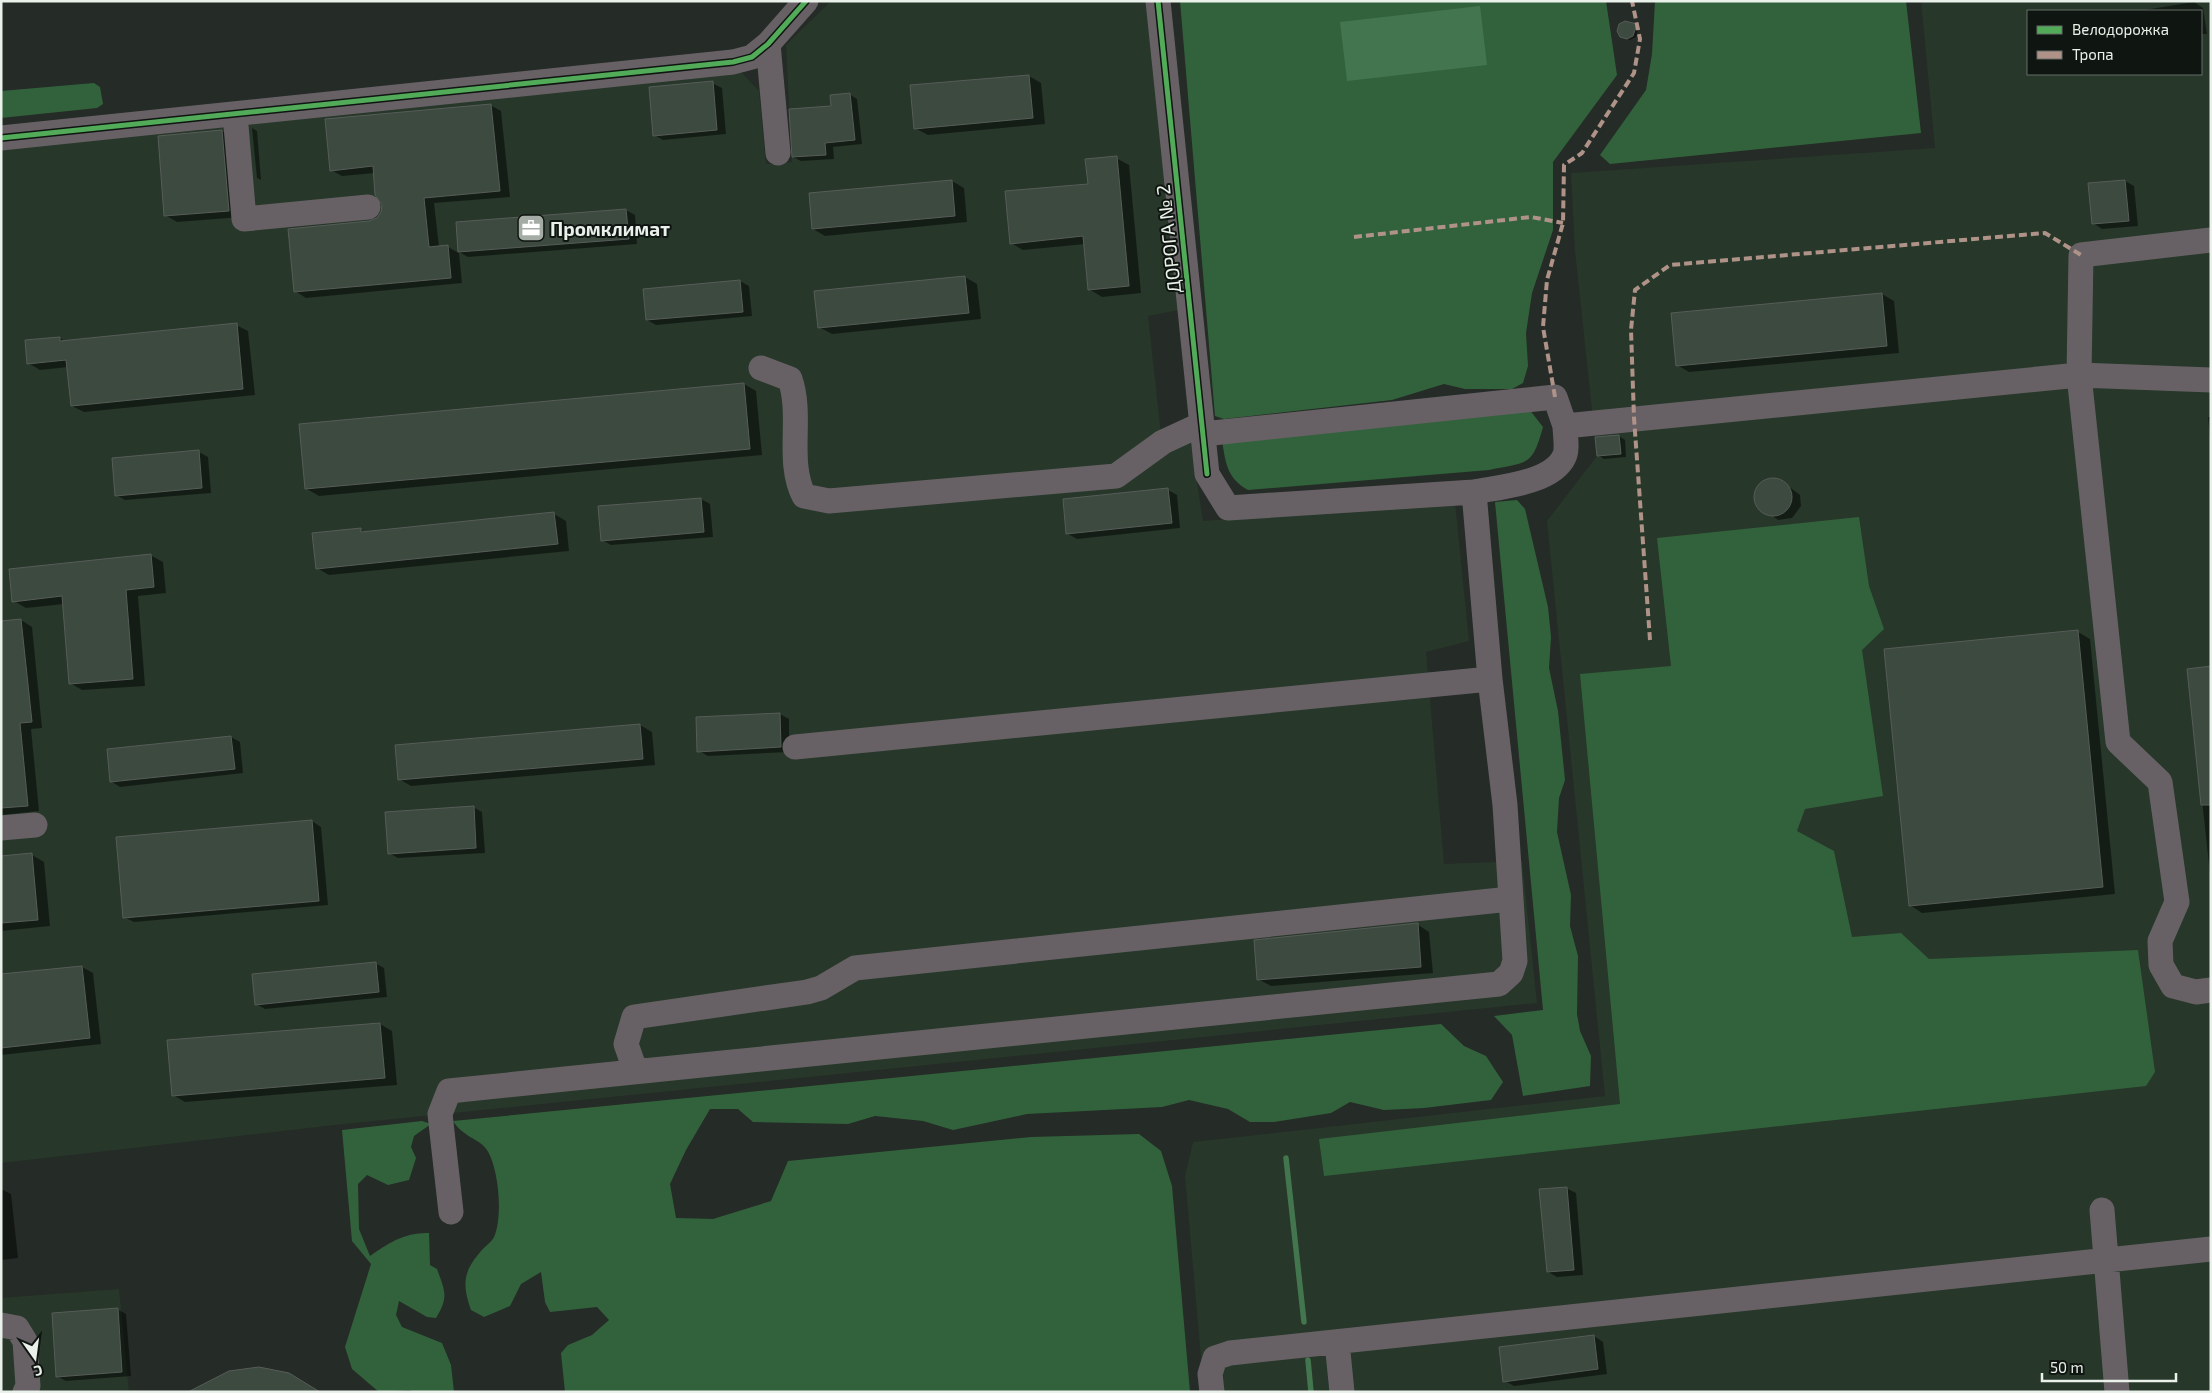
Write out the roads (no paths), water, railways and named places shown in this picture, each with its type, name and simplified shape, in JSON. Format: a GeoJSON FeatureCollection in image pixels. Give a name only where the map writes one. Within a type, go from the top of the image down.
{"type":"FeatureCollection","features":[{"type":"Feature","properties":{"kind":"street"},"geometry":{"type":"LineString","coordinates":[[1,138],[733,62],[752,57],[768,44],[806,1]]}},
{"type":"Feature","properties":{"kind":"street","name":"ДОРОГА № 2"},"geometry":{"type":"LineString","coordinates":[[1158,1],[1207,474],[1228,508],[1474,492]]}},
{"type":"Feature","properties":{"kind":"street"},"geometry":{"type":"LineString","coordinates":[[768,44],[778,153]]}},
{"type":"Feature","properties":{"kind":"street"},"geometry":{"type":"LineString","coordinates":[[236,114],[244,219],[368,207]]}},
{"type":"Feature","properties":{"kind":"street"},"geometry":{"type":"LineString","coordinates":[[2211,240],[2081,255],[2078,375],[2118,742],[2160,782],[2176,893],[2177,902],[2160,941],[2161,966],[2173,986],[2196,992],[2211,990]]}},
{"type":"Feature","properties":{"kind":"street"},"geometry":{"type":"LineString","coordinates":[[451,1212],[440,1114],[449,1091],[1499,984],[1511,973],[1515,962],[1505,805],[1490,679],[1474,492],[1535,479],[1554,469],[1565,456],[1565,426],[1555,397],[1202,429],[1163,442],[1116,476],[829,501],[804,496],[796,482],[795,395],[790,379],[761,368]]}},
{"type":"Feature","properties":{"kind":"street"},"geometry":{"type":"LineString","coordinates":[[1565,426],[2078,375],[2211,380]]}},
{"type":"Feature","properties":{"kind":"street"},"geometry":{"type":"LineString","coordinates":[[795,747],[1490,679]]}},
{"type":"Feature","properties":{"kind":"street"},"geometry":{"type":"LineString","coordinates":[[1,828],[35,825]]}},
{"type":"Feature","properties":{"kind":"street"},"geometry":{"type":"LineString","coordinates":[[643,1071],[634,1067],[626,1044],[634,1017],[807,992],[821,988],[855,968],[1510,899]]}},
{"type":"Feature","properties":{"kind":"street"},"geometry":{"type":"LineString","coordinates":[[2102,1210],[2117,1392]]}},
{"type":"Feature","properties":{"kind":"street"},"geometry":{"type":"LineString","coordinates":[[1212,1392],[1210,1374],[1215,1358],[1230,1353],[2211,1249]]}},
{"type":"Feature","properties":{"kind":"street"},"geometry":{"type":"LineString","coordinates":[[1,1324],[16,1328],[25,1341],[28,1386],[25,1392]]}},
{"type":"Feature","properties":{"kind":"street"},"geometry":{"type":"LineString","coordinates":[[1337,1342],[1342,1392]]}},
{"type":"Feature","properties":{"kind":"waterway"},"geometry":{"type":"LineString","coordinates":[[1286,1158],[1304,1322]]}},
{"type":"Feature","properties":{"kind":"waterway"},"geometry":{"type":"LineString","coordinates":[[1308,1360],[1311,1392]]}},
{"type":"Feature","properties":{"kind":"place","name":"Промклимат"},"geometry":{"type":"Point","coordinates":[531,228]}}]}
